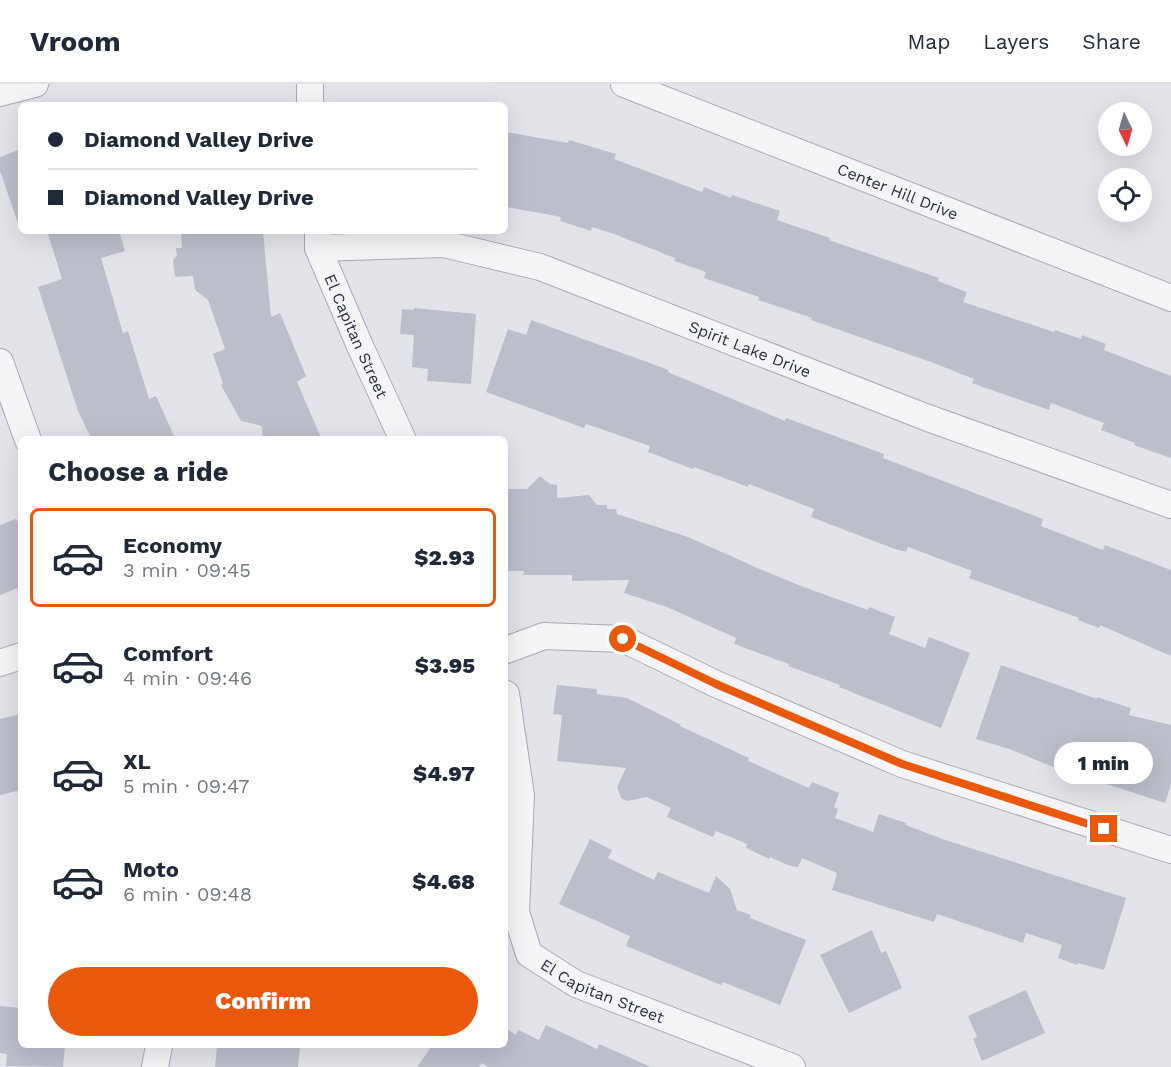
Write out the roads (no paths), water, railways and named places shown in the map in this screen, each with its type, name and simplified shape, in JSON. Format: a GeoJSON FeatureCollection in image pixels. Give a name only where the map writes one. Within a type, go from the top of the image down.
{"type":"FeatureCollection","features":[{"type":"Feature","properties":{"kind":"street"},"geometry":{"type":"LineString","coordinates":[[0,93],[34,84]]}},
{"type":"Feature","properties":{"kind":"street"},"geometry":{"type":"LineString","coordinates":[[310,84],[310,102]]}},
{"type":"Feature","properties":{"kind":"street","name":"Center Hill Drive"},"geometry":{"type":"LineString","coordinates":[[624,84],[1171,298]]}},
{"type":"Feature","properties":{"kind":"street","name":"El Capitan Street"},"geometry":{"type":"LineString","coordinates":[[318,240],[360,346],[401,436]]}},
{"type":"Feature","properties":{"kind":"street","name":"Spirit Lake Drive"},"geometry":{"type":"LineString","coordinates":[[318,240],[444,244],[540,267],[928,418],[1171,505]]}},
{"type":"Feature","properties":{"kind":"street"},"geometry":{"type":"LineString","coordinates":[[0,362],[27,436]]}},
{"type":"Feature","properties":{"kind":"street"},"geometry":{"type":"LineString","coordinates":[[508,649],[544,636],[623,639],[716,684],[902,764],[1171,850]]}},
{"type":"Feature","properties":{"kind":"street"},"geometry":{"type":"LineString","coordinates":[[0,663],[18,657]]}},
{"type":"Feature","properties":{"kind":"street","name":"El Capitan Street"},"geometry":{"type":"LineString","coordinates":[[508,707],[521,795],[516,912],[529,954],[576,984],[792,1067]]}},
{"type":"Feature","properties":{"kind":"street"},"geometry":{"type":"LineString","coordinates":[[155,1067],[159,1048]]}}]}
